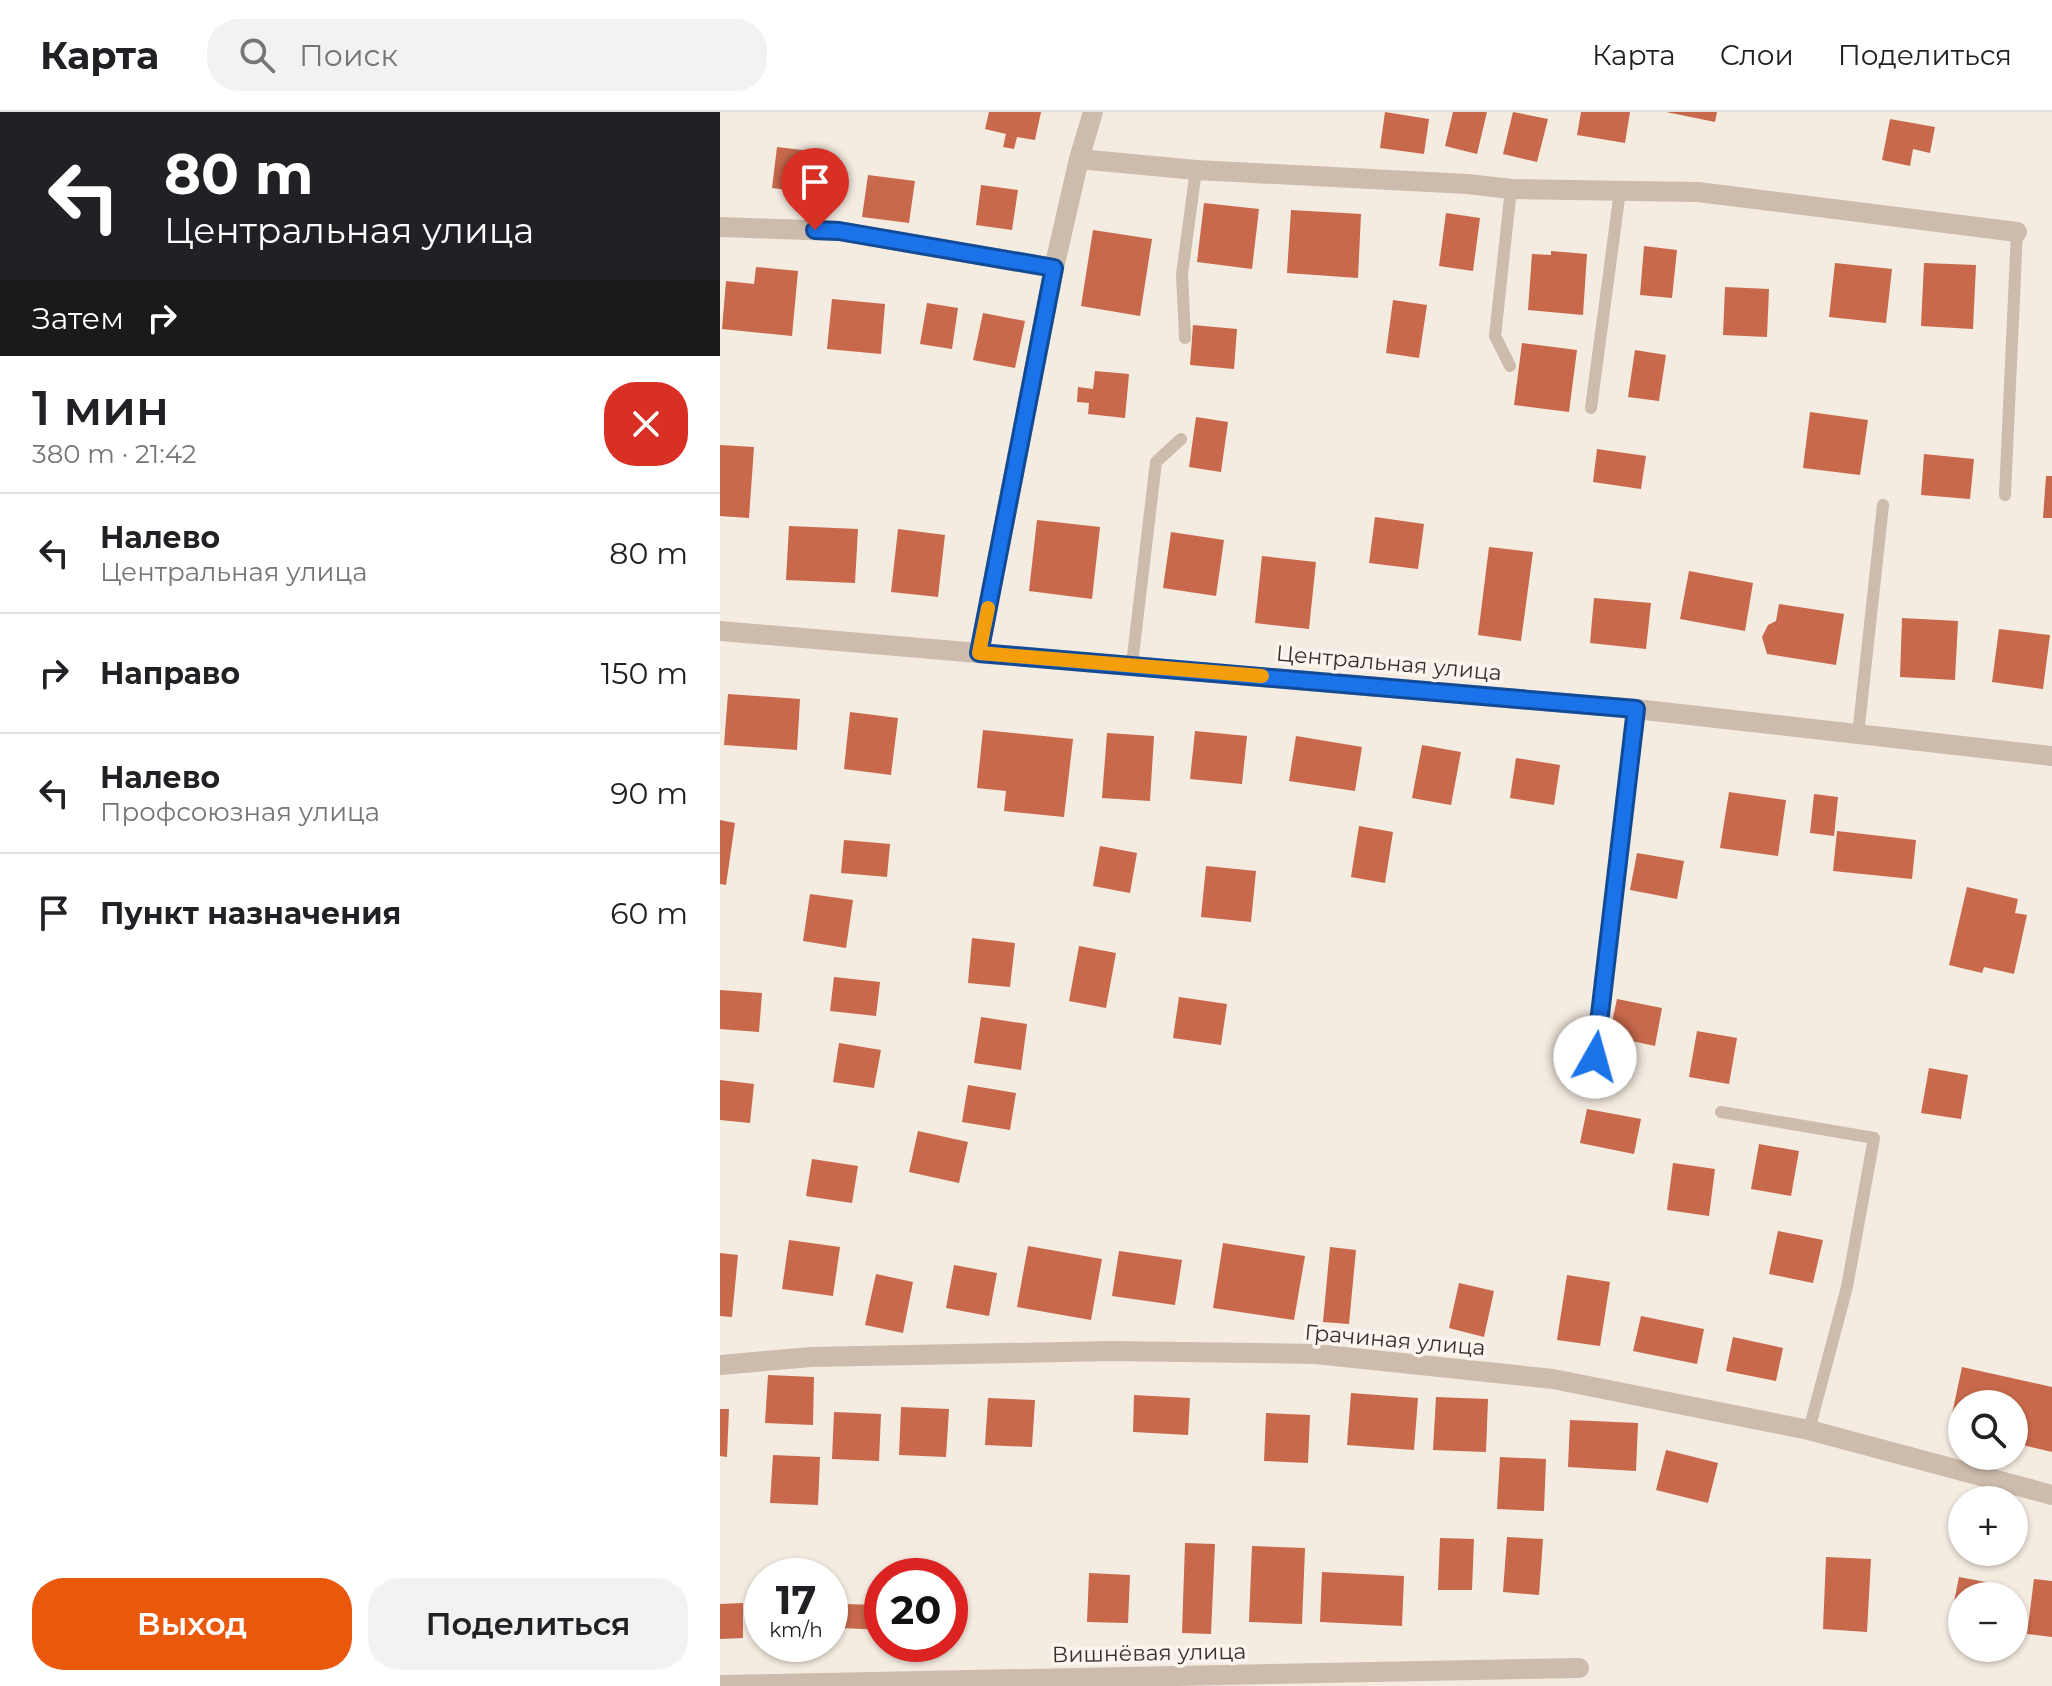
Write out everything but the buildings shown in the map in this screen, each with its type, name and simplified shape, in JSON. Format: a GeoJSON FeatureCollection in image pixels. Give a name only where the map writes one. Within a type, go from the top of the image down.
{"type":"FeatureCollection","features":[{"type":"Feature","properties":{"kind":"street"},"geometry":{"type":"LineString","coordinates":[[979,653],[1054,268],[1093,112]]}},
{"type":"Feature","properties":{"kind":"street"},"geometry":{"type":"LineString","coordinates":[[1079,159],[1196,170],[1468,184],[1511,189],[1698,192],[2017,232]]}},
{"type":"Feature","properties":{"kind":"street"},"geometry":{"type":"LineString","coordinates":[[720,227],[839,231],[1054,268]]}},
{"type":"Feature","properties":{"kind":"street","name":"Центральная улица"},"geometry":{"type":"LineString","coordinates":[[720,631],[1636,709],[2052,756]]}},
{"type":"Feature","properties":{"kind":"street","name":"Грачиная улица"},"geometry":{"type":"LineString","coordinates":[[720,1365],[811,1357],[1096,1352],[1316,1354],[1553,1379],[1809,1430],[2052,1495]]}},
{"type":"Feature","properties":{"kind":"street","name":"Вишнёвая улица"},"geometry":{"type":"LineString","coordinates":[[720,1685],[1346,1679],[1579,1668]]}},
{"type":"Feature","properties":{"kind":"lane"},"geometry":{"type":"LineString","coordinates":[[1185,338],[1182,274],[1196,170]]}},
{"type":"Feature","properties":{"kind":"lane"},"geometry":{"type":"LineString","coordinates":[[1510,366],[1495,336],[1511,189]]}},
{"type":"Feature","properties":{"kind":"lane"},"geometry":{"type":"LineString","coordinates":[[1591,408],[1620,191]]}},
{"type":"Feature","properties":{"kind":"lane"},"geometry":{"type":"LineString","coordinates":[[2005,495],[2017,232]]}},
{"type":"Feature","properties":{"kind":"lane"},"geometry":{"type":"LineString","coordinates":[[1132,664],[1156,462],[1181,439]]}},
{"type":"Feature","properties":{"kind":"lane"},"geometry":{"type":"LineString","coordinates":[[1858,735],[1883,505]]}},
{"type":"Feature","properties":{"kind":"lane"},"geometry":{"type":"LineString","coordinates":[[1595,1057],[1636,709]]}},
{"type":"Feature","properties":{"kind":"lane"},"geometry":{"type":"LineString","coordinates":[[1721,1112],[1874,1138],[1847,1287],[1809,1430]]}},
{"type":"Feature","properties":{"kind":"slow traffic"},"geometry":{"type":"LineString","coordinates":[[988,608],[979,653],[1262,676]]}},
{"type":"Feature","properties":{"kind":"route"},"geometry":{"type":"LineString","coordinates":[[815,230],[839,231],[1054,268],[979,653],[1636,709],[1595,1057]]}}]}
